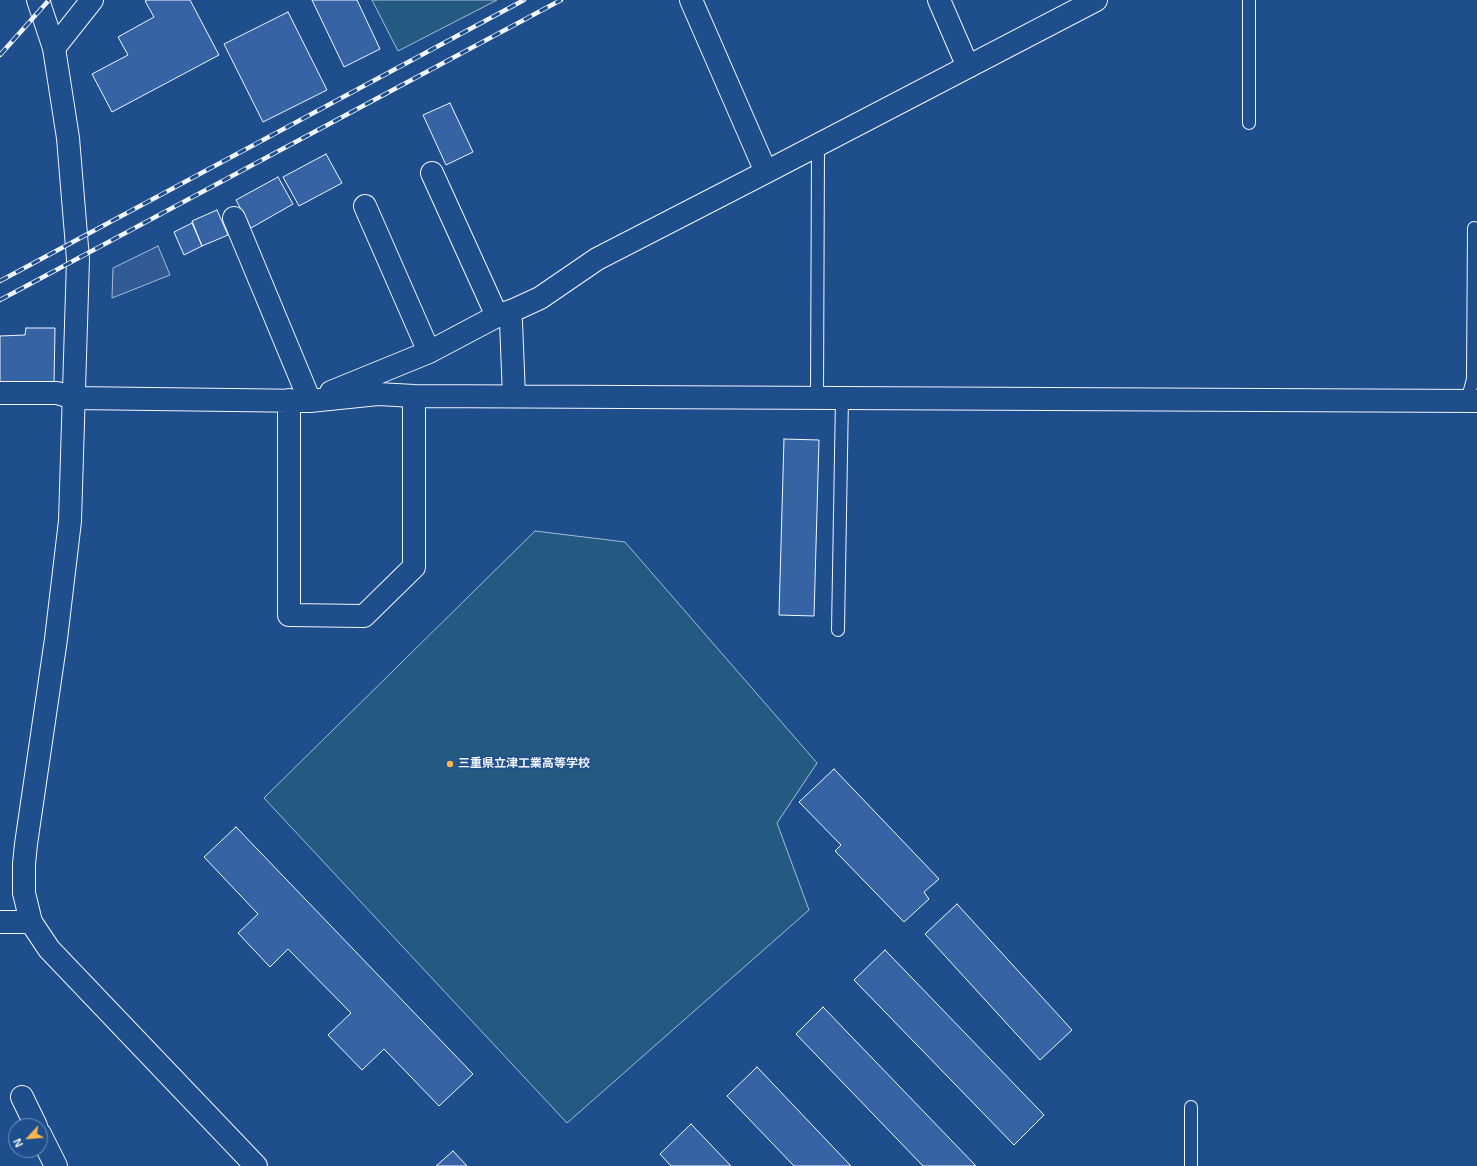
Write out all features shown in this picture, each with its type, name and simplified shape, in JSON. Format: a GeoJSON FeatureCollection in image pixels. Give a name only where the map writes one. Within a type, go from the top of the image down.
{"type":"FeatureCollection","features":[{"type":"Feature","properties":{"kind":"street"},"geometry":{"type":"LineString","coordinates":[[38,0],[54,48],[68,138],[78,259],[70,521],[56,639],[24,864],[24,893],[31,922],[49,949],[256,1166]]}},
{"type":"Feature","properties":{"kind":"street"},"geometry":{"type":"LineString","coordinates":[[54,48],[92,0]]}},
{"type":"Feature","properties":{"kind":"street"},"geometry":{"type":"LineString","coordinates":[[691,0],[766,172]]}},
{"type":"Feature","properties":{"kind":"street"},"geometry":{"type":"LineString","coordinates":[[939,0],[968,67]]}},
{"type":"Feature","properties":{"kind":"street"},"geometry":{"type":"LineString","coordinates":[[300,400],[429,352],[503,314],[540,298],[597,259],[818,146],[1096,0]]}},
{"type":"Feature","properties":{"kind":"street"},"geometry":{"type":"LineString","coordinates":[[432,173],[503,314],[511,322],[514,396]]}},
{"type":"Feature","properties":{"kind":"street"},"geometry":{"type":"LineString","coordinates":[[365,206],[429,352]]}},
{"type":"Feature","properties":{"kind":"street"},"geometry":{"type":"LineString","coordinates":[[234,218],[300,400],[289,615],[364,616],[414,567],[414,396]]}},
{"type":"Feature","properties":{"kind":"street"},"geometry":{"type":"LineString","coordinates":[[0,393],[57,394],[74,398],[300,400],[378,394],[414,396],[1472,401]]}},
{"type":"Feature","properties":{"kind":"street"},"geometry":{"type":"LineString","coordinates":[[0,922],[31,922]]}},
{"type":"Feature","properties":{"kind":"street"},"geometry":{"type":"LineString","coordinates":[[22,1097],[32,1118]]}},
{"type":"Feature","properties":{"kind":"street"},"geometry":{"type":"LineString","coordinates":[[48,1150],[56,1166]]}},
{"type":"Feature","properties":{"kind":"lane"},"geometry":{"type":"LineString","coordinates":[[1249,0],[1250,123]]}},
{"type":"Feature","properties":{"kind":"lane"},"geometry":{"type":"LineString","coordinates":[[817,397],[818,146]]}},
{"type":"Feature","properties":{"kind":"lane"},"geometry":{"type":"LineString","coordinates":[[1472,401],[1474,379],[1474,228]]}},
{"type":"Feature","properties":{"kind":"lane"},"geometry":{"type":"LineString","coordinates":[[838,630],[842,397]]}},
{"type":"Feature","properties":{"kind":"lane"},"geometry":{"type":"LineString","coordinates":[[1191,1107],[1191,1166]]}},
{"type":"Feature","properties":{"kind":"shaded area"},"geometry":{"type":"Polygon","coordinates":[[[372,0],[497,0],[398,51],[372,0]]]}},
{"type":"Feature","properties":{"kind":"shaded area"},"geometry":{"type":"Polygon","coordinates":[[[158,246],[170,275],[112,298],[113,268],[158,246]]]}},
{"type":"Feature","properties":{"kind":"shaded area"},"geometry":{"type":"Polygon","coordinates":[[[535,531],[625,542],[817,763],[777,823],[809,910],[567,1123],[264,798],[535,531]]]}},
{"type":"Feature","properties":{"kind":"building"},"geometry":{"type":"Polygon","coordinates":[[[190,0],[219,55],[112,112],[92,74],[128,55],[118,37],[154,17],[145,1],[190,0]]]}},
{"type":"Feature","properties":{"kind":"building"},"geometry":{"type":"Polygon","coordinates":[[[312,0],[357,0],[380,49],[344,67],[312,0]]]}},
{"type":"Feature","properties":{"kind":"building"},"geometry":{"type":"Polygon","coordinates":[[[288,12],[327,90],[263,122],[224,44],[288,12]]]}},
{"type":"Feature","properties":{"kind":"building"},"geometry":{"type":"Polygon","coordinates":[[[450,103],[473,152],[446,165],[423,115],[450,103]]]}},
{"type":"Feature","properties":{"kind":"building"},"geometry":{"type":"Polygon","coordinates":[[[326,154],[342,183],[299,206],[283,177],[326,154]]]}},
{"type":"Feature","properties":{"kind":"building"},"geometry":{"type":"Polygon","coordinates":[[[278,177],[293,204],[251,228],[236,200],[278,177]]]}},
{"type":"Feature","properties":{"kind":"building"},"geometry":{"type":"Polygon","coordinates":[[[217,210],[228,235],[202,246],[192,221],[217,210]]]}},
{"type":"Feature","properties":{"kind":"building"},"geometry":{"type":"Polygon","coordinates":[[[192,223],[202,246],[184,255],[174,232],[192,223]]]}},
{"type":"Feature","properties":{"kind":"building"},"geometry":{"type":"Polygon","coordinates":[[[26,328],[55,328],[54,383],[0,383],[0,336],[25,335],[26,328]]]}},
{"type":"Feature","properties":{"kind":"building"},"geometry":{"type":"Polygon","coordinates":[[[784,439],[819,440],[814,616],[779,615],[784,439]]]}},
{"type":"Feature","properties":{"kind":"building"},"geometry":{"type":"Polygon","coordinates":[[[834,769],[939,879],[924,892],[929,899],[904,922],[835,851],[841,845],[799,802],[834,769]]]}},
{"type":"Feature","properties":{"kind":"building"},"geometry":{"type":"Polygon","coordinates":[[[236,827],[473,1074],[439,1106],[384,1049],[362,1070],[328,1035],[351,1013],[288,949],[270,967],[238,933],[258,914],[204,857],[236,827]]]}},
{"type":"Feature","properties":{"kind":"building"},"geometry":{"type":"Polygon","coordinates":[[[957,904],[1072,1030],[1040,1060],[925,934],[957,904]]]}},
{"type":"Feature","properties":{"kind":"building"},"geometry":{"type":"Polygon","coordinates":[[[885,950],[1044,1115],[1014,1145],[854,980],[885,950]]]}},
{"type":"Feature","properties":{"kind":"building"},"geometry":{"type":"Polygon","coordinates":[[[823,1007],[976,1166],[923,1166],[796,1034],[823,1007]]]}},
{"type":"Feature","properties":{"kind":"building"},"geometry":{"type":"Polygon","coordinates":[[[757,1067],[851,1166],[794,1166],[727,1096],[757,1067]]]}},
{"type":"Feature","properties":{"kind":"building"},"geometry":{"type":"Polygon","coordinates":[[[691,1124],[731,1166],[671,1166],[660,1154],[691,1124]]]}},
{"type":"Feature","properties":{"kind":"building"},"geometry":{"type":"Polygon","coordinates":[[[453,1151],[467,1166],[436,1166],[453,1151]]]}},
{"type":"Feature","properties":{"kind":"railway"},"geometry":{"type":"LineString","coordinates":[[0,55],[49,0]]}},
{"type":"Feature","properties":{"kind":"railway"},"geometry":{"type":"LineString","coordinates":[[0,281],[524,0]]}},
{"type":"Feature","properties":{"kind":"railway"},"geometry":{"type":"LineString","coordinates":[[0,300],[561,0]]}},
{"type":"Feature","properties":{"kind":"place","name":"三重県立津工業高等学校"},"geometry":{"type":"Point","coordinates":[450,764]}}]}
